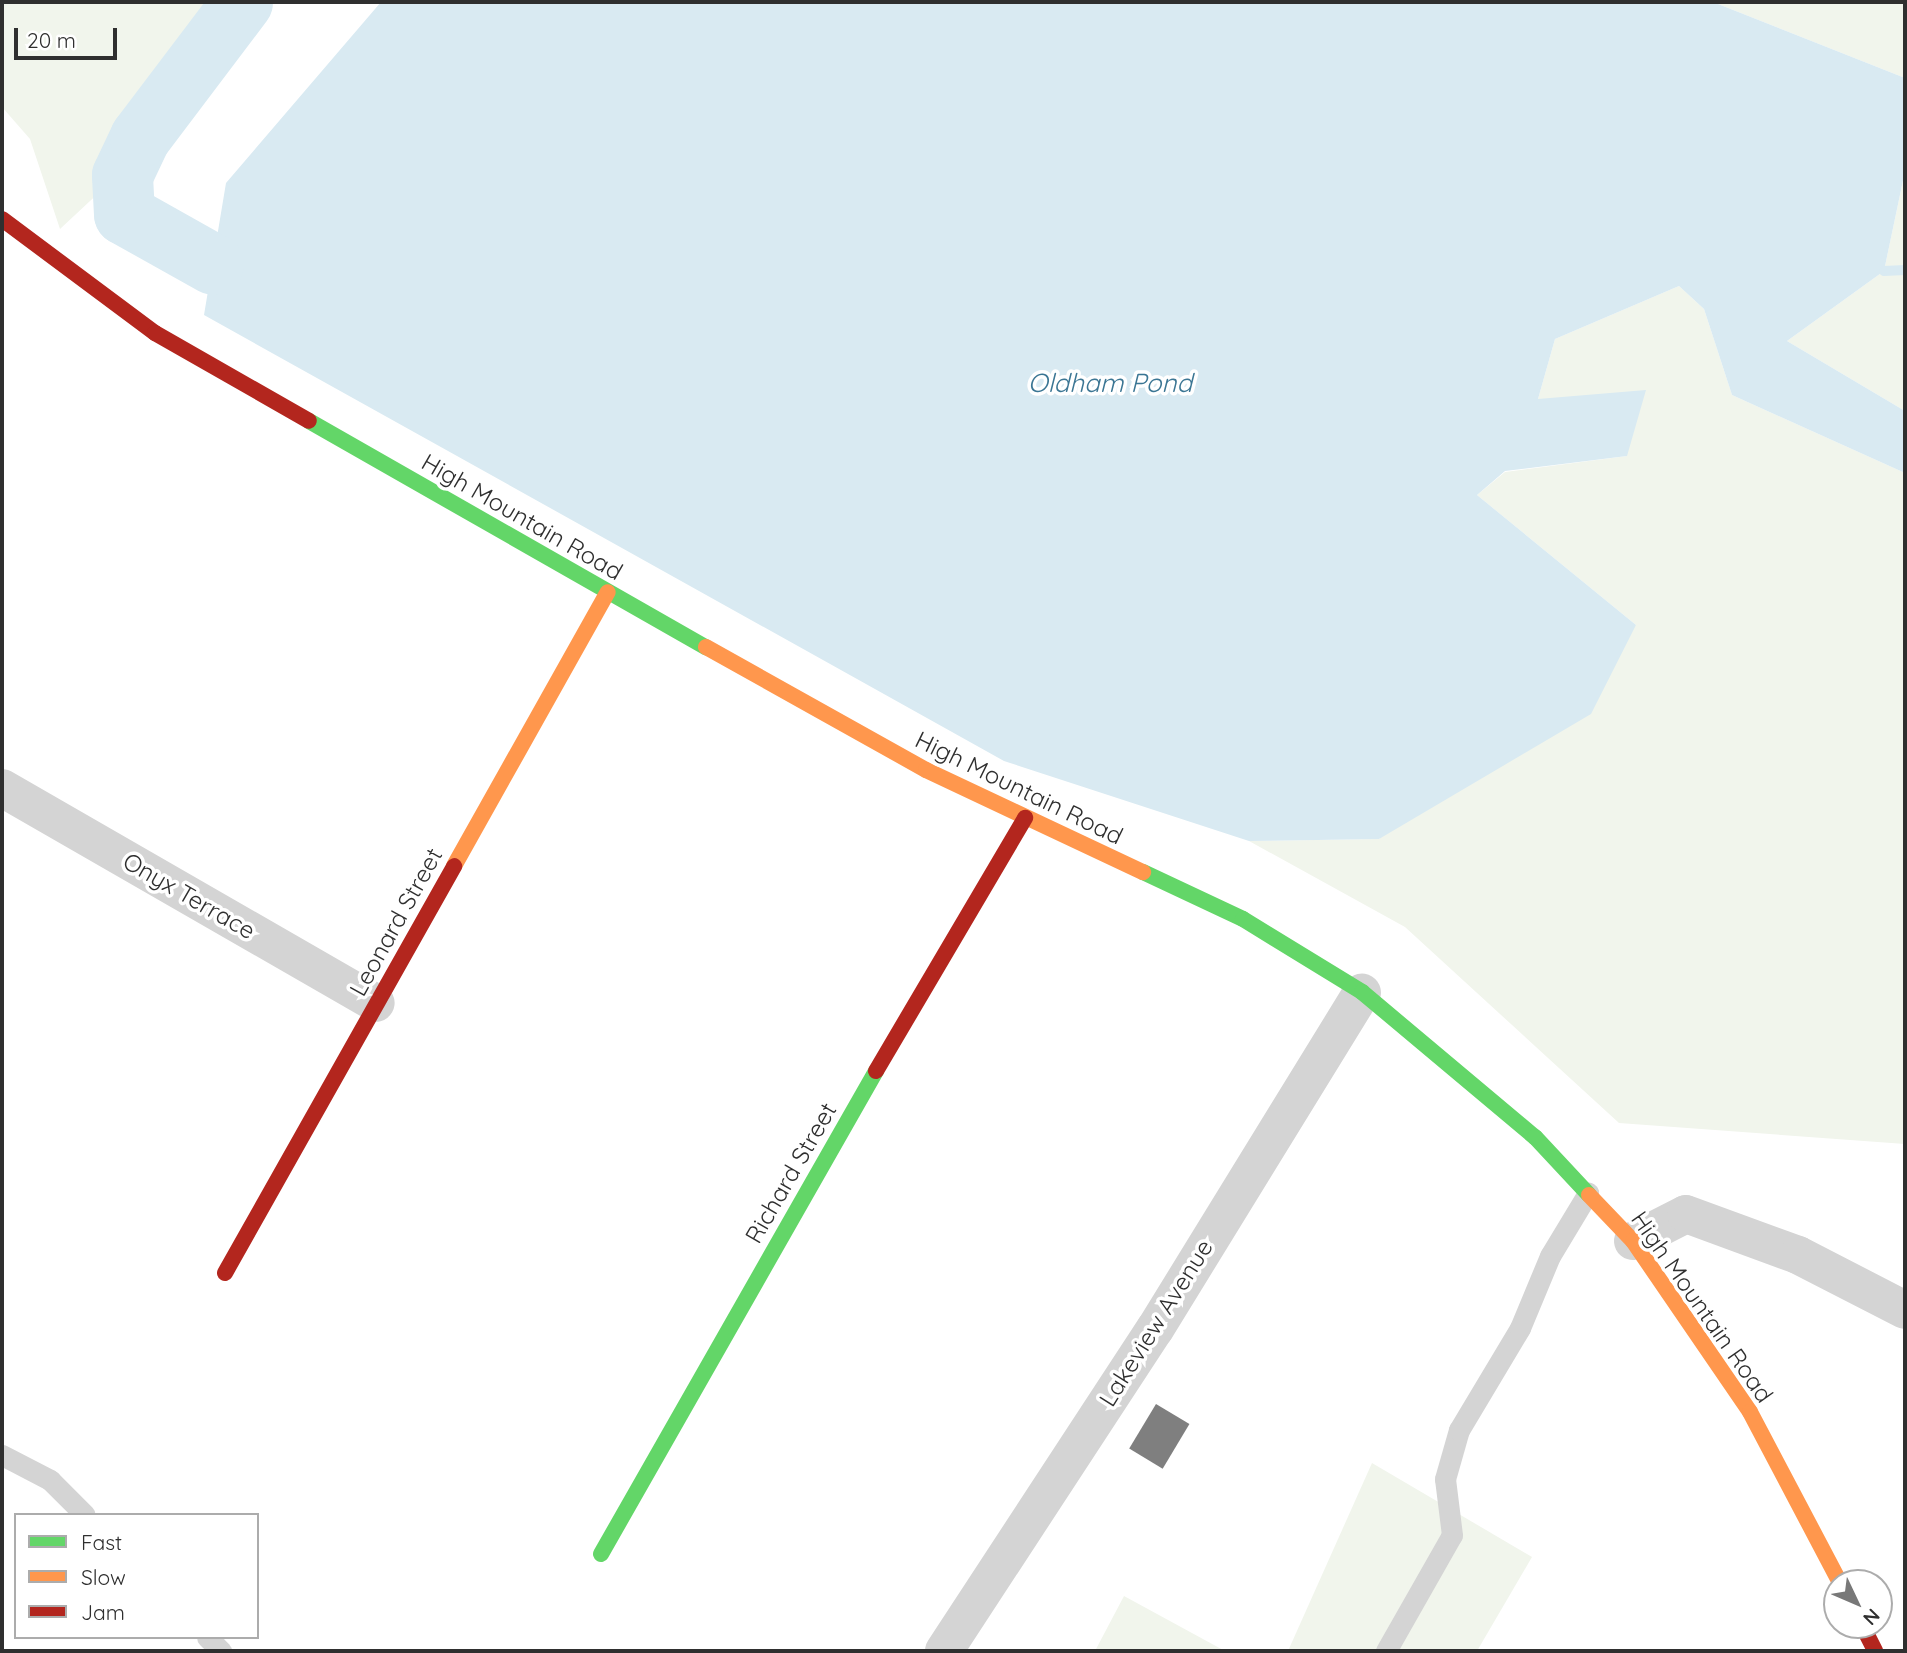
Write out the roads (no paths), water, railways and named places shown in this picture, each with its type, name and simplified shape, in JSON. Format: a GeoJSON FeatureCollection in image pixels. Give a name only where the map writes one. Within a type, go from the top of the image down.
{"type":"FeatureCollection","features":[{"type":"Feature","properties":{"kind":"street","name":"High Mountain Road"},"geometry":{"type":"LineString","coordinates":[[2,219],[155,333],[608,592],[926,770],[1243,919],[1362,992],[1506,1111],[1633,1241],[1750,1412],[1833,1569]]}},
{"type":"Feature","properties":{"kind":"street","name":"Leonard Street"},"geometry":{"type":"LineString","coordinates":[[225,1273],[608,592]]}},
{"type":"Feature","properties":{"kind":"street","name":"Onyx Terrace"},"geometry":{"type":"LineString","coordinates":[[2,788],[376,1003]]}},
{"type":"Feature","properties":{"kind":"street","name":"Richard Street"},"geometry":{"type":"LineString","coordinates":[[601,1554],[817,1171],[1026,818]]}},
{"type":"Feature","properties":{"kind":"street","name":"Lakeview Avenue"},"geometry":{"type":"LineString","coordinates":[[944,1651],[1155,1329],[1362,992]]}},
{"type":"Feature","properties":{"kind":"street"},"geometry":{"type":"LineString","coordinates":[[1633,1241],[1686,1214],[1798,1255],[1905,1310]]}},
{"type":"Feature","properties":{"kind":"lane"},"geometry":{"type":"LineString","coordinates":[[1387,1651],[1452,1535],[1445,1479],[1460,1430],[1520,1328],[1549,1256],[1588,1193]]}},
{"type":"Feature","properties":{"kind":"lane"},"geometry":{"type":"LineString","coordinates":[[2,1455],[50,1480],[83,1513]]}},
{"type":"Feature","properties":{"kind":"water","name":"Oldham Pond"},"geometry":{"type":"Polygon","coordinates":[[[381,2],[1713,2],[1905,78],[1905,171],[1884,271],[1787,341],[1905,411],[1905,473],[1732,395],[1704,309],[1679,286],[1555,339],[1538,399],[1646,390],[1627,456],[1505,471],[1477,495],[1636,625],[1591,714],[1379,839],[1249,841],[1004,761],[204,315],[226,183],[381,2]]]}},
{"type":"Feature","properties":{"kind":"waterway"},"geometry":{"type":"LineString","coordinates":[[213,264],[124,214],[122,175],[140,137],[242,2]]}},
{"type":"Feature","properties":{"kind":"waterway"},"geometry":{"type":"LineString","coordinates":[[1884,271],[1905,270]]}}]}
